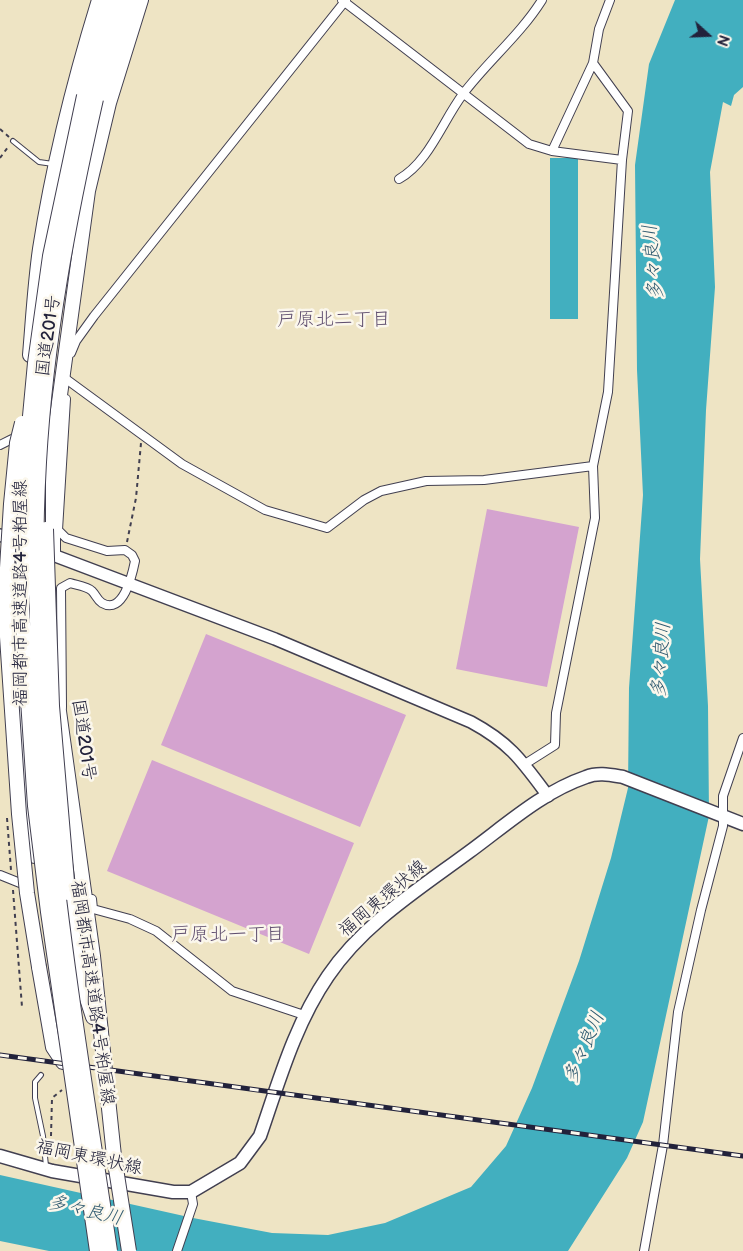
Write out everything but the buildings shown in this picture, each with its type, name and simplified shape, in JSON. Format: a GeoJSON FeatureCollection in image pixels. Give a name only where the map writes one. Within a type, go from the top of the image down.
{"type":"FeatureCollection","features":[{"type":"Feature","properties":{"kind":"highway","name":"国道201号"},"geometry":{"type":"LineString","coordinates":[[91,1251],[80,1155],[63,1062],[25,790],[16,604],[22,436],[40,250],[56,165],[84,49],[99,0]]}},
{"type":"Feature","properties":{"kind":"highway"},"geometry":{"type":"LineString","coordinates":[[97,1251],[80,1155],[35,806],[22,609],[23,522],[27,448],[35,363],[50,256],[84,96],[114,0]]}},
{"type":"Feature","properties":{"kind":"highway","name":"福岡都市高速道路4号粕屋線"},"geometry":{"type":"LineString","coordinates":[[110,1251],[58,896],[42,743],[36,624],[39,461],[52,332],[75,188],[96,99],[127,0]]}},
{"type":"Feature","properties":{"kind":"highway","name":"国道201号"},"geometry":{"type":"LineString","coordinates":[[129,1251],[114,1156],[100,1041],[93,956],[58,705],[54,556],[58,448],[88,191],[109,103],[141,0]]}},
{"type":"Feature","properties":{"kind":"highway"},"geometry":{"type":"LineString","coordinates":[[35,363],[17,443],[7,568],[6,622],[19,814],[27,893],[53,1047],[63,1062]]}},
{"type":"Feature","properties":{"kind":"highway"},"geometry":{"type":"LineString","coordinates":[[43,416],[47,418],[46,536],[50,678],[68,893],[77,968],[100,1041]]}},
{"type":"Feature","properties":{"kind":"main road","name":"福岡東環状線"},"geometry":{"type":"LineString","coordinates":[[0,1156],[46,1168],[173,1192],[192,1192],[240,1163],[252,1149],[260,1136],[304,1015],[343,956],[368,929],[531,806],[588,776],[605,774],[623,777],[743,824]]}},
{"type":"Feature","properties":{"kind":"street"},"geometry":{"type":"LineString","coordinates":[[399,179],[414,170],[463,94],[527,24],[542,0]]}},
{"type":"Feature","properties":{"kind":"street"},"geometry":{"type":"LineString","coordinates":[[552,151],[593,63],[599,28],[610,0]]}},
{"type":"Feature","properties":{"kind":"street"},"geometry":{"type":"LineString","coordinates":[[304,1015],[232,991],[156,931],[130,919],[93,909],[62,716],[60,588],[70,583],[91,590],[100,602],[108,605],[116,604],[122,599],[135,561],[132,555],[125,550],[107,551],[66,538],[58,530],[58,448],[70,354],[76,341],[344,1],[529,144],[552,151],[622,160]]}},
{"type":"Feature","properties":{"kind":"street"},"geometry":{"type":"LineString","coordinates":[[525,764],[555,745],[556,713],[594,518],[593,466],[608,392],[622,160],[628,111],[593,63]]}},
{"type":"Feature","properties":{"kind":"street"},"geometry":{"type":"LineString","coordinates":[[66,379],[182,464],[265,510],[327,528],[364,500],[381,491],[426,481],[484,480],[593,466]]}},
{"type":"Feature","properties":{"kind":"street"},"geometry":{"type":"LineString","coordinates":[[0,446],[22,436]]}},
{"type":"Feature","properties":{"kind":"street"},"geometry":{"type":"LineString","coordinates":[[0,535],[275,639],[471,722],[498,737],[525,764],[548,796]]}},
{"type":"Feature","properties":{"kind":"street"},"geometry":{"type":"LineString","coordinates":[[644,1251],[663,1145],[678,1012],[720,814],[722,796],[743,738]]}},
{"type":"Feature","properties":{"kind":"street"},"geometry":{"type":"LineString","coordinates":[[0,875],[16,881]]}},
{"type":"Feature","properties":{"kind":"street"},"geometry":{"type":"LineString","coordinates":[[177,1251],[193,1204],[192,1192]]}},
{"type":"Feature","properties":{"kind":"lane"},"geometry":{"type":"LineString","coordinates":[[13,141],[39,162],[56,165]]}},
{"type":"Feature","properties":{"kind":"lane"},"geometry":{"type":"LineString","coordinates":[[38,440],[58,448]]}},
{"type":"Feature","properties":{"kind":"lane"},"geometry":{"type":"LineString","coordinates":[[41,1075],[35,1082],[35,1098],[43,1136],[46,1168]]}},
{"type":"Feature","properties":{"kind":"path"},"geometry":{"type":"LineString","coordinates":[[125,550],[136,498],[142,434]]}},
{"type":"Feature","properties":{"kind":"path"},"geometry":{"type":"LineString","coordinates":[[16,881],[22,1007]]}},
{"type":"Feature","properties":{"kind":"path"},"geometry":{"type":"LineString","coordinates":[[51,1137],[52,1098],[67,1086]]}},
{"type":"Feature","properties":{"kind":"water","name":"多々良川"},"geometry":{"type":"Polygon","coordinates":[[[675,0],[743,0],[743,87],[734,95],[731,106],[723,102],[710,172],[715,287],[706,410],[700,559],[708,706],[709,816],[643,1122],[627,1158],[568,1251],[49,1251],[0,1241],[0,1175],[193,1218],[272,1233],[328,1235],[385,1223],[471,1187],[506,1146],[532,1088],[579,961],[611,858],[628,788],[629,688],[643,495],[637,370],[635,165],[649,64],[675,0]]]}},
{"type":"Feature","properties":{"kind":"water"},"geometry":{"type":"Polygon","coordinates":[[[550,158],[578,158],[578,319],[550,319],[550,158]]]}},
{"type":"Feature","properties":{"kind":"railway"},"geometry":{"type":"LineString","coordinates":[[0,1055],[743,1156]]}},
{"type":"Feature","properties":{"kind":"district","name":"戸原北二丁目"},"geometry":{"type":"Point","coordinates":[334,320]}},
{"type":"Feature","properties":{"kind":"district","name":"戸原北一丁目"},"geometry":{"type":"Point","coordinates":[228,935]}}]}
